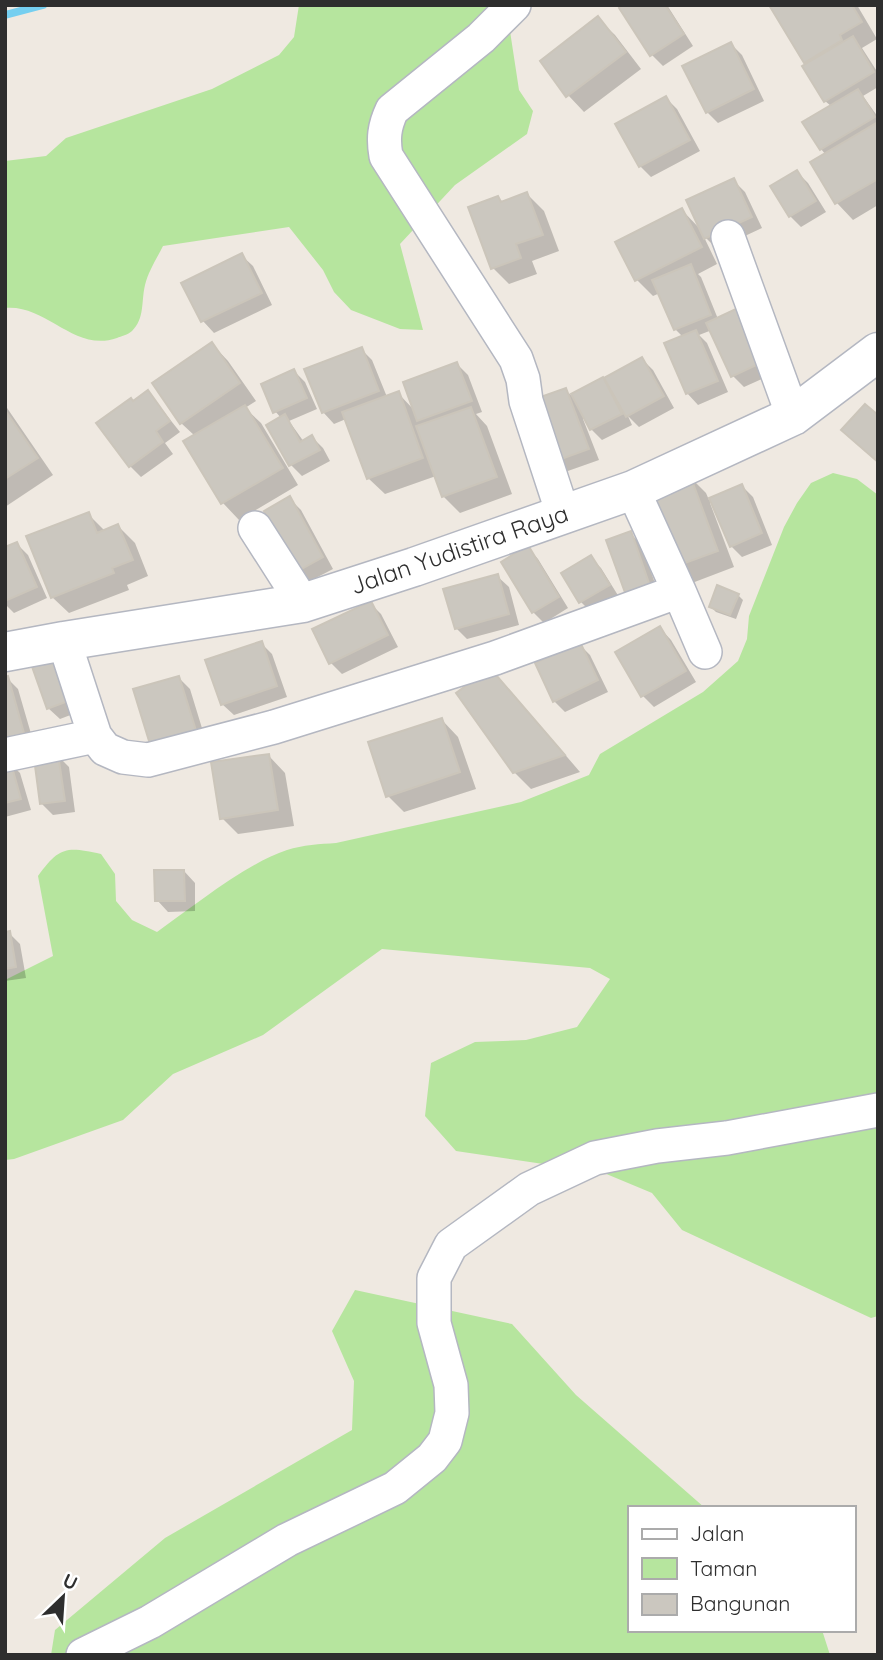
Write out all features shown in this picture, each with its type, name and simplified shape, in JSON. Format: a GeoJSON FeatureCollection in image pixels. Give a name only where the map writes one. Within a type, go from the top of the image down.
{"type":"FeatureCollection","features":[{"type":"Feature","properties":{"kind":"street"},"geometry":{"type":"LineString","coordinates":[[514,5],[481,38],[392,110],[383,139],[386,156],[516,359],[523,379],[526,401],[563,514]]}},
{"type":"Feature","properties":{"kind":"street"},"geometry":{"type":"LineString","coordinates":[[728,237],[793,416]]}},
{"type":"Feature","properties":{"kind":"street","name":"Jalan Yudistira Raya"},"geometry":{"type":"LineString","coordinates":[[5,652],[303,603],[414,567],[632,490],[793,416],[878,352]]}},
{"type":"Feature","properties":{"kind":"street"},"geometry":{"type":"LineString","coordinates":[[632,490],[705,652]]}},
{"type":"Feature","properties":{"kind":"street"},"geometry":{"type":"LineString","coordinates":[[255,528],[303,603]]}},
{"type":"Feature","properties":{"kind":"street"},"geometry":{"type":"LineString","coordinates":[[64,641],[95,736],[105,749],[123,757],[148,760],[274,727],[495,658],[679,591]]}},
{"type":"Feature","properties":{"kind":"street"},"geometry":{"type":"LineString","coordinates":[[5,755],[95,736]]}},
{"type":"Feature","properties":{"kind":"street"},"geometry":{"type":"LineString","coordinates":[[83,1655],[150,1622],[287,1540],[396,1489],[432,1458],[444,1441],[452,1413],[451,1385],[434,1324],[434,1279],[451,1245],[528,1189],[595,1158],[657,1146],[727,1138],[878,1110]]}},
{"type":"Feature","properties":{"kind":"green space"},"geometry":{"type":"Polygon","coordinates":[[[299,5],[506,5],[519,90],[533,111],[527,134],[455,185],[400,244],[423,330],[400,329],[351,310],[334,292],[323,270],[289,227],[163,246],[146,280],[139,321],[130,332],[117,338],[102,341],[87,339],[34,313],[5,308],[5,161],[46,156],[66,138],[212,89],[279,55],[294,37],[299,5]]]}},
{"type":"Feature","properties":{"kind":"green space"},"geometry":{"type":"Polygon","coordinates":[[[833,473],[857,479],[878,495],[878,1316],[871,1318],[682,1230],[652,1193],[604,1173],[456,1151],[425,1116],[431,1063],[475,1042],[526,1040],[577,1027],[610,979],[590,968],[382,949],[263,1035],[173,1074],[123,1120],[5,1160],[5,980],[53,956],[38,876],[58,854],[79,850],[101,854],[115,874],[116,901],[132,920],[157,932],[237,875],[287,850],[336,843],[521,802],[589,775],[600,754],[703,692],[738,661],[747,639],[749,616],[784,527],[811,483],[833,473]]]}},
{"type":"Feature","properties":{"kind":"green space"},"geometry":{"type":"Polygon","coordinates":[[[355,1290],[512,1324],[576,1395],[703,1506],[628,1506],[628,1632],[823,1632],[830,1655],[51,1655],[55,1630],[165,1538],[352,1430],[354,1381],[332,1331],[355,1290]]]}},
{"type":"Feature","properties":{"kind":"building"},"geometry":{"type":"Polygon","coordinates":[[[622,5],[665,5],[684,34],[650,56],[619,8],[622,5]]]}},
{"type":"Feature","properties":{"kind":"building"},"geometry":{"type":"Polygon","coordinates":[[[769,5],[852,5],[862,22],[840,35],[842,40],[804,63],[769,5]]]}},
{"type":"Feature","properties":{"kind":"building"},"geometry":{"type":"Polygon","coordinates":[[[598,16],[626,52],[566,97],[540,61],[598,16]]]}},
{"type":"Feature","properties":{"kind":"building"},"geometry":{"type":"Polygon","coordinates":[[[853,36],[874,72],[824,102],[802,66],[853,36]]]}},
{"type":"Feature","properties":{"kind":"building"},"geometry":{"type":"Polygon","coordinates":[[[731,42],[754,89],[706,113],[682,66],[731,42]]]}},
{"type":"Feature","properties":{"kind":"building"},"geometry":{"type":"Polygon","coordinates":[[[858,89],[875,117],[820,150],[802,122],[858,89]]]}},
{"type":"Feature","properties":{"kind":"building"},"geometry":{"type":"Polygon","coordinates":[[[666,96],[690,140],[639,167],[615,124],[666,96]]]}},
{"type":"Feature","properties":{"kind":"building"},"geometry":{"type":"Polygon","coordinates":[[[878,122],[878,179],[835,204],[810,162],[878,122]]]}},
{"type":"Feature","properties":{"kind":"building"},"geometry":{"type":"Polygon","coordinates":[[[797,170],[816,201],[789,217],[770,186],[797,170]]]}},
{"type":"Feature","properties":{"kind":"building"},"geometry":{"type":"Polygon","coordinates":[[[734,178],[752,217],[704,239],[686,200],[734,178]]]}},
{"type":"Feature","properties":{"kind":"building"},"geometry":{"type":"Polygon","coordinates":[[[527,192],[543,235],[516,244],[521,258],[491,269],[468,207],[498,196],[501,202],[527,192]]]}},
{"type":"Feature","properties":{"kind":"building"},"geometry":{"type":"Polygon","coordinates":[[[682,208],[702,247],[635,281],[615,242],[682,208]]]}},
{"type":"Feature","properties":{"kind":"building"},"geometry":{"type":"Polygon","coordinates":[[[242,253],[262,293],[201,322],[181,283],[242,253]]]}},
{"type":"Feature","properties":{"kind":"building"},"geometry":{"type":"Polygon","coordinates":[[[691,264],[711,315],[674,330],[652,280],[691,264]]]}},
{"type":"Feature","properties":{"kind":"building"},"geometry":{"type":"Polygon","coordinates":[[[740,307],[765,361],[731,377],[706,323],[740,307]]]}},
{"type":"Feature","properties":{"kind":"building"},"geometry":{"type":"Polygon","coordinates":[[[696,330],[718,381],[686,394],[664,343],[696,330]]]}},
{"type":"Feature","properties":{"kind":"building"},"geometry":{"type":"Polygon","coordinates":[[[212,342],[240,383],[180,424],[152,383],[212,342]]]}},
{"type":"Feature","properties":{"kind":"building"},"geometry":{"type":"Polygon","coordinates":[[[362,347],[379,391],[322,413],[304,369],[362,347]]]}},
{"type":"Feature","properties":{"kind":"building"},"geometry":{"type":"Polygon","coordinates":[[[642,357],[664,396],[626,417],[604,378],[642,357]]]}},
{"type":"Feature","properties":{"kind":"building"},"geometry":{"type":"Polygon","coordinates":[[[457,362],[472,401],[417,421],[403,382],[457,362]]]}},
{"type":"Feature","properties":{"kind":"building"},"geometry":{"type":"Polygon","coordinates":[[[294,369],[307,398],[273,413],[261,384],[294,369]]]}},
{"type":"Feature","properties":{"kind":"building"},"geometry":{"type":"Polygon","coordinates":[[[603,377],[622,414],[590,430],[571,394],[603,377]]]}},
{"type":"Feature","properties":{"kind":"building"},"geometry":{"type":"Polygon","coordinates":[[[566,388],[589,449],[553,462],[529,401],[566,388]]]}},
{"type":"Feature","properties":{"kind":"building"},"geometry":{"type":"Polygon","coordinates":[[[148,390],[170,421],[156,431],[163,442],[129,467],[96,423],[131,398],[133,401],[148,390]]]}},
{"type":"Feature","properties":{"kind":"building"},"geometry":{"type":"Polygon","coordinates":[[[399,391],[423,458],[367,479],[342,412],[399,391]]]}},
{"type":"Feature","properties":{"kind":"building"},"geometry":{"type":"Polygon","coordinates":[[[865,404],[878,415],[878,462],[841,430],[865,404]]]}},
{"type":"Feature","properties":{"kind":"building"},"geometry":{"type":"Polygon","coordinates":[[[245,405],[283,468],[221,504],[183,441],[245,405]]]}},
{"type":"Feature","properties":{"kind":"building"},"geometry":{"type":"Polygon","coordinates":[[[471,407],[497,477],[442,497],[416,426],[471,407]]]}},
{"type":"Feature","properties":{"kind":"building"},"geometry":{"type":"Polygon","coordinates":[[[5,410],[38,458],[5,479],[5,410]]]}},
{"type":"Feature","properties":{"kind":"building"},"geometry":{"type":"Polygon","coordinates":[[[285,414],[300,442],[312,435],[320,450],[289,466],[266,425],[285,414]]]}},
{"type":"Feature","properties":{"kind":"building"},"geometry":{"type":"Polygon","coordinates":[[[690,475],[718,551],[674,567],[646,490],[690,475]]]}},
{"type":"Feature","properties":{"kind":"building"},"geometry":{"type":"Polygon","coordinates":[[[742,484],[762,533],[730,547],[709,498],[742,484]]]}},
{"type":"Feature","properties":{"kind":"building"},"geometry":{"type":"Polygon","coordinates":[[[290,496],[323,557],[298,571],[264,511],[290,496]]]}},
{"type":"Feature","properties":{"kind":"building"},"geometry":{"type":"Polygon","coordinates":[[[89,512],[97,533],[118,524],[133,560],[112,568],[114,573],[51,598],[26,536],[89,512]]]}},
{"type":"Feature","properties":{"kind":"building"},"geometry":{"type":"Polygon","coordinates":[[[631,531],[651,589],[627,598],[606,540],[631,531]]]}},
{"type":"Feature","properties":{"kind":"building"},"geometry":{"type":"Polygon","coordinates":[[[17,542],[37,587],[5,601],[5,547],[17,542]]]}},
{"type":"Feature","properties":{"kind":"building"},"geometry":{"type":"Polygon","coordinates":[[[528,545],[559,597],[532,613],[501,562],[528,545]]]}},
{"type":"Feature","properties":{"kind":"building"},"geometry":{"type":"Polygon","coordinates":[[[591,555],[610,585],[579,603],[561,573],[591,555]]]}},
{"type":"Feature","properties":{"kind":"building"},"geometry":{"type":"Polygon","coordinates":[[[498,574],[509,614],[455,629],[443,589],[498,574]]]}},
{"type":"Feature","properties":{"kind":"building"},"geometry":{"type":"Polygon","coordinates":[[[717,585],[739,594],[730,615],[709,607],[717,585]]]}},
{"type":"Feature","properties":{"kind":"building"},"geometry":{"type":"Polygon","coordinates":[[[371,601],[388,635],[329,664],[312,629],[371,601]]]}},
{"type":"Feature","properties":{"kind":"building"},"geometry":{"type":"Polygon","coordinates":[[[660,626],[686,671],[641,697],[615,652],[660,626]]]}},
{"type":"Feature","properties":{"kind":"building"},"geometry":{"type":"Polygon","coordinates":[[[262,641],[277,686],[221,705],[205,660],[262,641]]]}},
{"type":"Feature","properties":{"kind":"building"},"geometry":{"type":"Polygon","coordinates":[[[580,642],[598,680],[553,702],[535,663],[580,642]]]}},
{"type":"Feature","properties":{"kind":"building"},"geometry":{"type":"Polygon","coordinates":[[[53,649],[71,700],[47,709],[29,658],[53,649]]]}},
{"type":"Feature","properties":{"kind":"building"},"geometry":{"type":"Polygon","coordinates":[[[490,668],[565,755],[513,773],[456,693],[490,668]]]}},
{"type":"Feature","properties":{"kind":"building"},"geometry":{"type":"Polygon","coordinates":[[[8,676],[24,733],[5,739],[5,677],[8,676]]]}},
{"type":"Feature","properties":{"kind":"building"},"geometry":{"type":"Polygon","coordinates":[[[179,676],[199,740],[153,754],[133,689],[179,676]]]}},
{"type":"Feature","properties":{"kind":"building"},"geometry":{"type":"Polygon","coordinates":[[[442,718],[460,772],[386,797],[368,742],[442,718]]]}},
{"type":"Feature","properties":{"kind":"building"},"geometry":{"type":"Polygon","coordinates":[[[58,754],[65,801],[40,804],[34,758],[58,754]]]}},
{"type":"Feature","properties":{"kind":"building"},"geometry":{"type":"Polygon","coordinates":[[[269,754],[278,810],[220,819],[211,762],[269,754]]]}},
{"type":"Feature","properties":{"kind":"building"},"geometry":{"type":"Polygon","coordinates":[[[10,760],[21,799],[5,803],[5,761],[10,760]]]}},
{"type":"Feature","properties":{"kind":"building"},"geometry":{"type":"Polygon","coordinates":[[[154,870],[184,870],[185,901],[155,901],[154,870]]]}},
{"type":"Feature","properties":{"kind":"building"},"geometry":{"type":"Polygon","coordinates":[[[10,931],[16,967],[5,969],[5,932],[10,931]]]}},
{"type":"Feature","properties":{"kind":"waterway"},"geometry":{"type":"LineString","coordinates":[[5,15],[43,5]]}}]}
